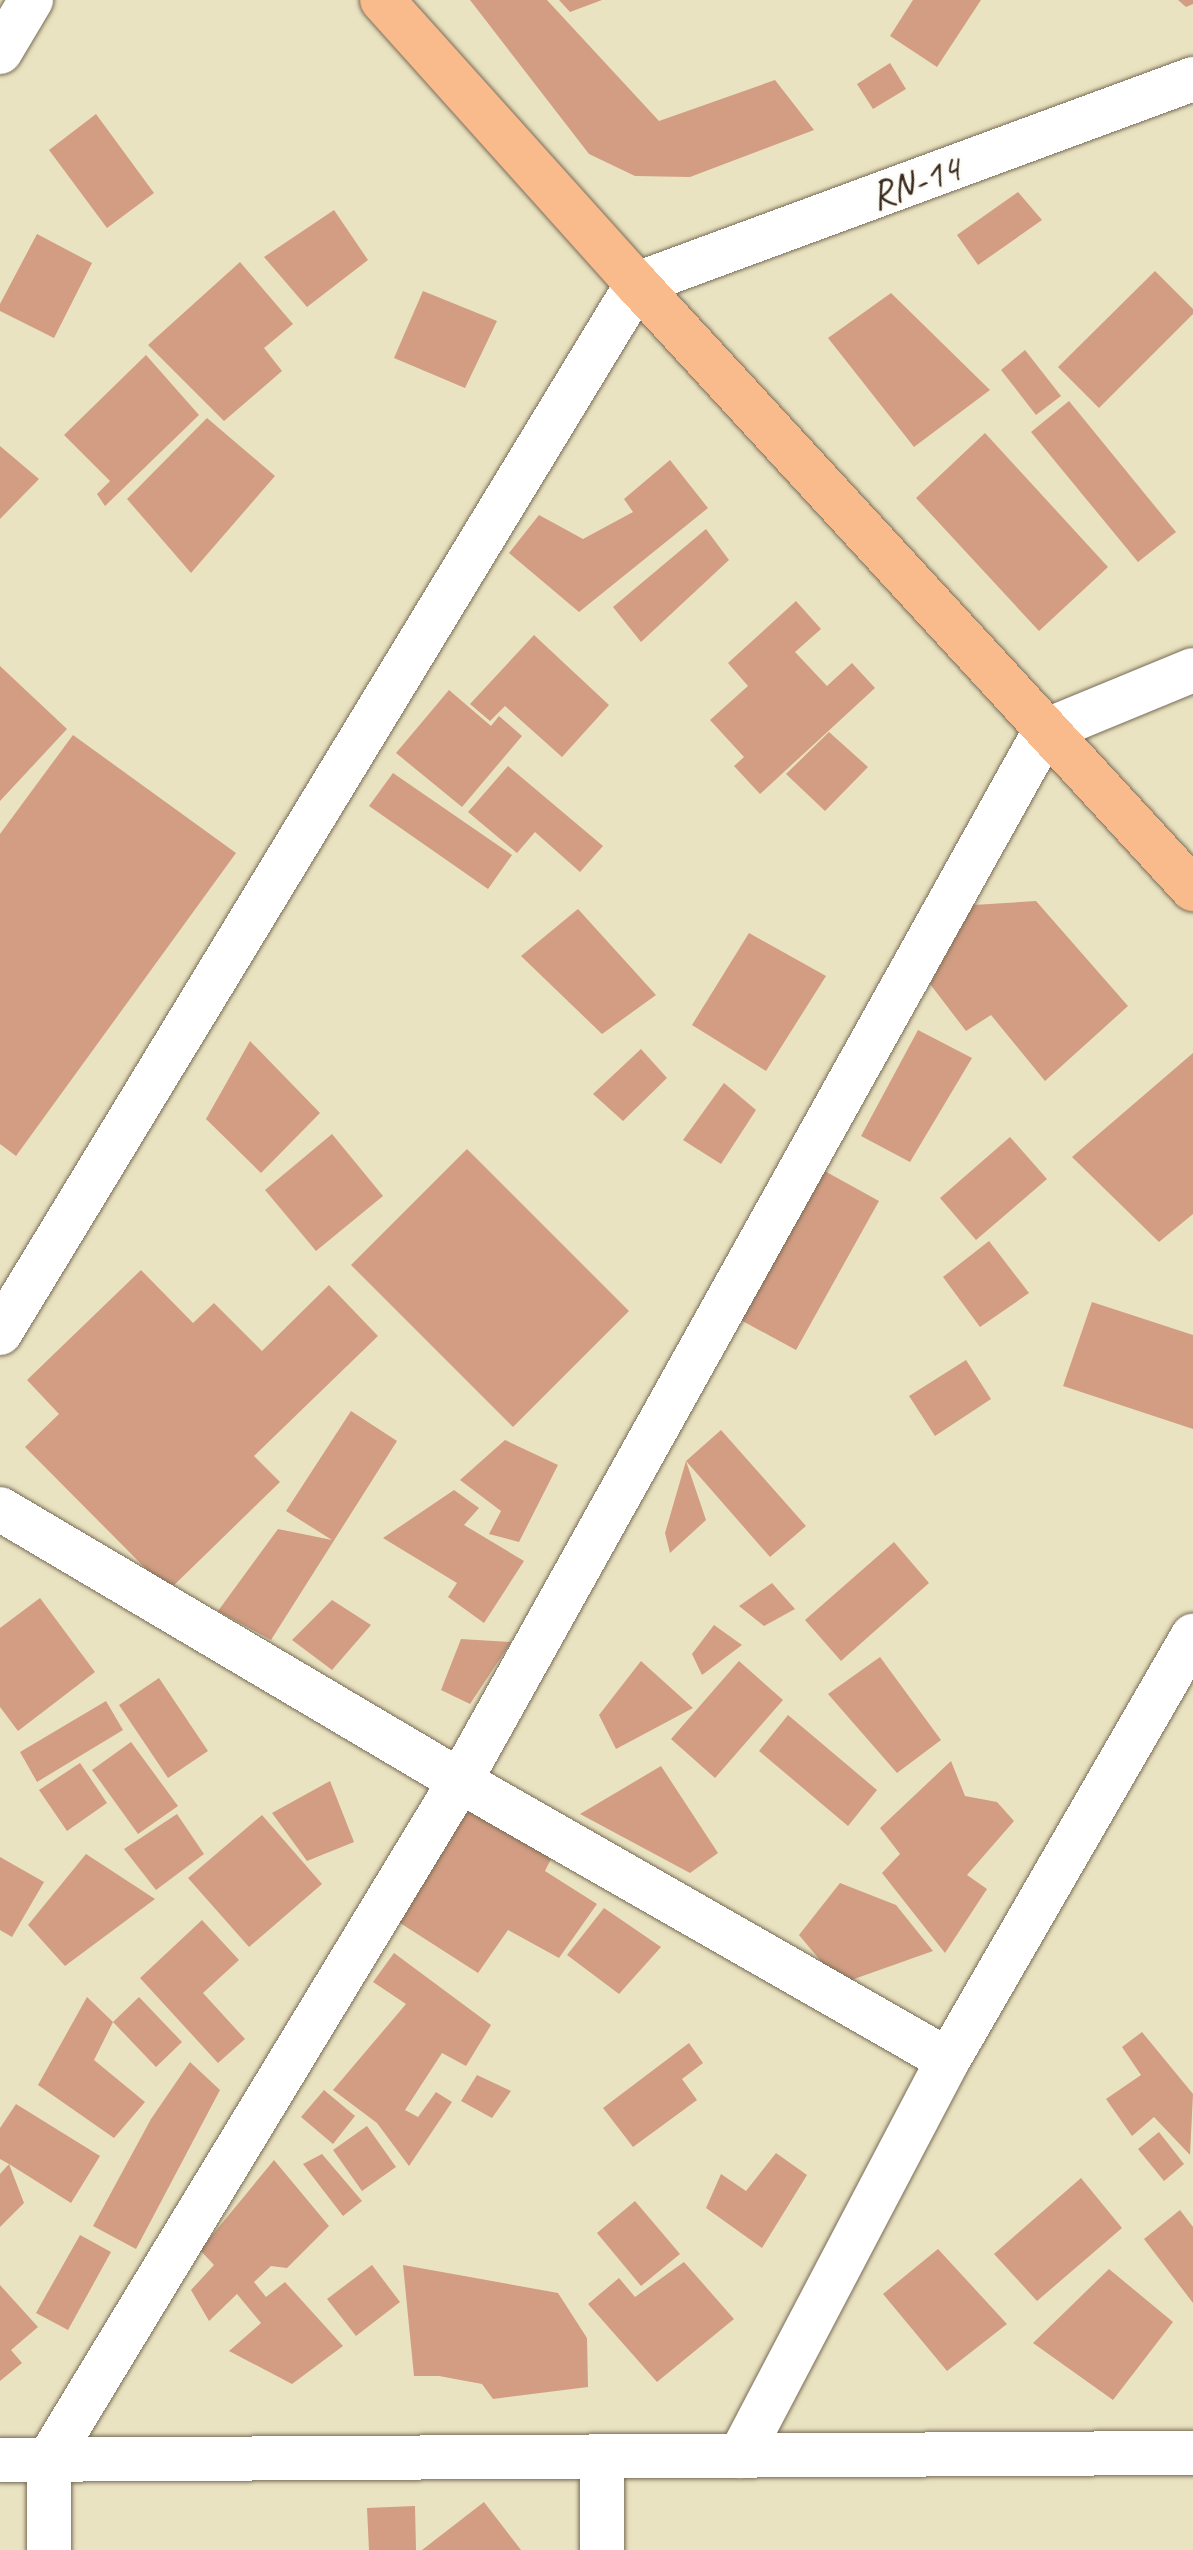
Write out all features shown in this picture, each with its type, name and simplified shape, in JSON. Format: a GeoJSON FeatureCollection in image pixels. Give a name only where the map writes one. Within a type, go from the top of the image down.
{"type":"FeatureCollection","features":[{"type":"Feature","properties":{"kind":"main road"},"geometry":{"type":"LineString","coordinates":[[382,0],[637,284],[1193,889]]}},
{"type":"Feature","properties":{"kind":"street"},"geometry":{"type":"LineString","coordinates":[[0,52],[31,0]]}},
{"type":"Feature","properties":{"kind":"street","name":"RN-14"},"geometry":{"type":"LineString","coordinates":[[637,284],[1193,79]]}},
{"type":"Feature","properties":{"kind":"street"},"geometry":{"type":"LineString","coordinates":[[0,1333],[637,284]]}},
{"type":"Feature","properties":{"kind":"street"},"geometry":{"type":"LineString","coordinates":[[49,2550],[49,2459],[460,1781],[1045,731],[1193,670]]}},
{"type":"Feature","properties":{"kind":"street"},"geometry":{"type":"LineString","coordinates":[[0,1509],[460,1781],[948,2060]]}},
{"type":"Feature","properties":{"kind":"street"},"geometry":{"type":"LineString","coordinates":[[740,2456],[948,2060],[1193,1636]]}},
{"type":"Feature","properties":{"kind":"street"},"geometry":{"type":"LineString","coordinates":[[0,2460],[1193,2453]]}},
{"type":"Feature","properties":{"kind":"street"},"geometry":{"type":"LineString","coordinates":[[602,2457],[602,2550]]}},
{"type":"Feature","properties":{"kind":"building"},"geometry":{"type":"Polygon","coordinates":[[[470,0],[547,0],[659,121],[775,80],[814,130],[690,177],[635,176],[589,154],[470,0]]]}},
{"type":"Feature","properties":{"kind":"building"},"geometry":{"type":"Polygon","coordinates":[[[559,0],[602,0],[570,12],[559,0]]]}},
{"type":"Feature","properties":{"kind":"building"},"geometry":{"type":"Polygon","coordinates":[[[913,0],[981,0],[937,67],[890,36],[913,0]]]}},
{"type":"Feature","properties":{"kind":"building"},"geometry":{"type":"Polygon","coordinates":[[[1178,0],[1193,0],[1193,4],[1186,7],[1178,0]]]}},
{"type":"Feature","properties":{"kind":"building"},"geometry":{"type":"Polygon","coordinates":[[[890,63],[906,89],[873,109],[857,84],[890,63]]]}},
{"type":"Feature","properties":{"kind":"building"},"geometry":{"type":"Polygon","coordinates":[[[96,114],[154,193],[107,228],[49,150],[96,114]]]}},
{"type":"Feature","properties":{"kind":"building"},"geometry":{"type":"Polygon","coordinates":[[[1018,192],[1042,220],[978,265],[957,235],[1018,192]]]}},
{"type":"Feature","properties":{"kind":"building"},"geometry":{"type":"Polygon","coordinates":[[[334,210],[368,260],[307,307],[264,257],[334,210]]]}},
{"type":"Feature","properties":{"kind":"building"},"geometry":{"type":"Polygon","coordinates":[[[37,234],[92,263],[54,338],[0,311],[0,304],[37,234]]]}},
{"type":"Feature","properties":{"kind":"building"},"geometry":{"type":"Polygon","coordinates":[[[240,262],[293,324],[264,348],[282,371],[224,421],[148,345],[240,262]]]}},
{"type":"Feature","properties":{"kind":"building"},"geometry":{"type":"Polygon","coordinates":[[[1155,271],[1193,309],[1193,314],[1099,408],[1058,367],[1155,271]]]}},
{"type":"Feature","properties":{"kind":"building"},"geometry":{"type":"Polygon","coordinates":[[[423,291],[497,321],[465,388],[394,358],[423,291]]]}},
{"type":"Feature","properties":{"kind":"building"},"geometry":{"type":"Polygon","coordinates":[[[891,293],[990,390],[914,447],[828,338],[891,293]]]}},
{"type":"Feature","properties":{"kind":"building"},"geometry":{"type":"Polygon","coordinates":[[[1025,350],[1061,396],[1036,415],[1001,370],[1025,350]]]}},
{"type":"Feature","properties":{"kind":"building"},"geometry":{"type":"Polygon","coordinates":[[[146,355],[199,415],[105,506],[97,494],[110,481],[64,435],[146,355]]]}},
{"type":"Feature","properties":{"kind":"building"},"geometry":{"type":"Polygon","coordinates":[[[1069,401],[1176,532],[1138,562],[1031,432],[1069,401]]]}},
{"type":"Feature","properties":{"kind":"building"},"geometry":{"type":"Polygon","coordinates":[[[207,418],[275,476],[191,573],[127,499],[207,418]]]}},
{"type":"Feature","properties":{"kind":"building"},"geometry":{"type":"Polygon","coordinates":[[[985,433],[1108,567],[1039,631],[916,498],[985,433]]]}},
{"type":"Feature","properties":{"kind":"building"},"geometry":{"type":"Polygon","coordinates":[[[0,446],[39,479],[0,519],[0,446]]]}},
{"type":"Feature","properties":{"kind":"building"},"geometry":{"type":"Polygon","coordinates":[[[670,460],[708,508],[579,612],[509,553],[539,515],[583,539],[633,512],[624,499],[670,460]]]}},
{"type":"Feature","properties":{"kind":"building"},"geometry":{"type":"Polygon","coordinates":[[[706,529],[729,560],[641,642],[613,607],[706,529]]]}},
{"type":"Feature","properties":{"kind":"building"},"geometry":{"type":"Polygon","coordinates":[[[796,601],[821,629],[795,652],[827,686],[852,663],[875,688],[760,794],[734,766],[744,757],[710,720],[748,686],[728,663],[796,601]]]}},
{"type":"Feature","properties":{"kind":"building"},"geometry":{"type":"Polygon","coordinates":[[[534,635],[609,705],[562,757],[505,706],[490,721],[470,704],[534,635]]]}},
{"type":"Feature","properties":{"kind":"building"},"geometry":{"type":"Polygon","coordinates":[[[0,666],[67,729],[0,801],[0,666]]]}},
{"type":"Feature","properties":{"kind":"building"},"geometry":{"type":"Polygon","coordinates":[[[449,690],[491,726],[499,716],[522,736],[462,807],[396,753],[449,690]]]}},
{"type":"Feature","properties":{"kind":"building"},"geometry":{"type":"Polygon","coordinates":[[[829,732],[868,767],[825,811],[786,774],[829,732]]]}},
{"type":"Feature","properties":{"kind":"building"},"geometry":{"type":"Polygon","coordinates":[[[73,735],[236,853],[16,1156],[0,1144],[0,834],[73,735]]]}},
{"type":"Feature","properties":{"kind":"building"},"geometry":{"type":"Polygon","coordinates":[[[508,766],[603,846],[580,872],[535,832],[517,853],[468,812],[508,766]]]}},
{"type":"Feature","properties":{"kind":"building"},"geometry":{"type":"Polygon","coordinates":[[[393,773],[512,855],[488,889],[369,806],[393,773]]]}},
{"type":"Feature","properties":{"kind":"building"},"geometry":{"type":"Polygon","coordinates":[[[1036,901],[1128,1006],[1045,1081],[991,1015],[966,1031],[930,984],[973,905],[1036,901]]]}},
{"type":"Feature","properties":{"kind":"building"},"geometry":{"type":"Polygon","coordinates":[[[578,909],[656,995],[602,1034],[521,956],[578,909]]]}},
{"type":"Feature","properties":{"kind":"building"},"geometry":{"type":"Polygon","coordinates":[[[749,933],[826,976],[766,1071],[692,1025],[749,933]]]}},
{"type":"Feature","properties":{"kind":"building"},"geometry":{"type":"Polygon","coordinates":[[[918,1030],[972,1058],[910,1162],[861,1136],[918,1030]]]}},
{"type":"Feature","properties":{"kind":"building"},"geometry":{"type":"Polygon","coordinates":[[[250,1041],[320,1113],[261,1173],[206,1119],[250,1041]]]}},
{"type":"Feature","properties":{"kind":"building"},"geometry":{"type":"Polygon","coordinates":[[[641,1049],[667,1078],[623,1121],[593,1094],[641,1049]]]}},
{"type":"Feature","properties":{"kind":"building"},"geometry":{"type":"Polygon","coordinates":[[[1193,1053],[1193,1214],[1159,1242],[1072,1157],[1193,1053]]]}},
{"type":"Feature","properties":{"kind":"building"},"geometry":{"type":"Polygon","coordinates":[[[724,1083],[756,1110],[721,1164],[683,1140],[724,1083]]]}},
{"type":"Feature","properties":{"kind":"building"},"geometry":{"type":"Polygon","coordinates":[[[332,1134],[383,1196],[316,1251],[265,1190],[332,1134]]]}},
{"type":"Feature","properties":{"kind":"building"},"geometry":{"type":"Polygon","coordinates":[[[1010,1137],[1047,1179],[976,1240],[940,1198],[1010,1137]]]}},
{"type":"Feature","properties":{"kind":"building"},"geometry":{"type":"Polygon","coordinates":[[[467,1149],[629,1311],[513,1427],[351,1265],[467,1149]]]}},
{"type":"Feature","properties":{"kind":"building"},"geometry":{"type":"Polygon","coordinates":[[[821,1169],[879,1201],[796,1350],[737,1318],[821,1169]]]}},
{"type":"Feature","properties":{"kind":"building"},"geometry":{"type":"Polygon","coordinates":[[[989,1241],[1029,1293],[980,1327],[943,1277],[989,1241]]]}},
{"type":"Feature","properties":{"kind":"building"},"geometry":{"type":"Polygon","coordinates":[[[141,1270],[193,1323],[214,1303],[262,1351],[329,1285],[378,1336],[254,1456],[280,1482],[168,1591],[25,1447],[59,1414],[27,1380],[141,1270]]]}},
{"type":"Feature","properties":{"kind":"building"},"geometry":{"type":"Polygon","coordinates":[[[1092,1302],[1193,1335],[1193,1429],[1063,1386],[1092,1302]]]}},
{"type":"Feature","properties":{"kind":"building"},"geometry":{"type":"Polygon","coordinates":[[[966,1360],[991,1399],[935,1436],[909,1396],[966,1360]]]}},
{"type":"Feature","properties":{"kind":"building"},"geometry":{"type":"Polygon","coordinates":[[[351,1411],[397,1441],[271,1640],[218,1611],[278,1529],[332,1540],[286,1511],[351,1411]]]}},
{"type":"Feature","properties":{"kind":"building"},"geometry":{"type":"Polygon","coordinates":[[[721,1430],[806,1526],[770,1557],[686,1461],[721,1430]]]}},
{"type":"Feature","properties":{"kind":"building"},"geometry":{"type":"Polygon","coordinates":[[[505,1440],[558,1465],[519,1542],[489,1534],[501,1511],[460,1480],[505,1440]]]}},
{"type":"Feature","properties":{"kind":"building"},"geometry":{"type":"Polygon","coordinates":[[[686,1461],[706,1520],[670,1553],[665,1533],[686,1461]]]}},
{"type":"Feature","properties":{"kind":"building"},"geometry":{"type":"Polygon","coordinates":[[[454,1490],[479,1508],[464,1525],[524,1561],[484,1623],[448,1597],[457,1583],[383,1538],[454,1490]]]}},
{"type":"Feature","properties":{"kind":"building"},"geometry":{"type":"Polygon","coordinates":[[[894,1542],[929,1583],[841,1661],[805,1620],[894,1542]]]}},
{"type":"Feature","properties":{"kind":"building"},"geometry":{"type":"Polygon","coordinates":[[[772,1583],[795,1609],[764,1626],[739,1606],[772,1583]]]}},
{"type":"Feature","properties":{"kind":"building"},"geometry":{"type":"Polygon","coordinates":[[[40,1598],[95,1672],[18,1731],[0,1707],[0,1628],[40,1598]]]}},
{"type":"Feature","properties":{"kind":"building"},"geometry":{"type":"Polygon","coordinates":[[[332,1600],[371,1625],[332,1670],[292,1640],[332,1600]]]}},
{"type":"Feature","properties":{"kind":"building"},"geometry":{"type":"Polygon","coordinates":[[[714,1625],[742,1645],[702,1675],[692,1654],[714,1625]]]}},
{"type":"Feature","properties":{"kind":"building"},"geometry":{"type":"Polygon","coordinates":[[[461,1639],[511,1642],[470,1704],[441,1690],[461,1639]]]}},
{"type":"Feature","properties":{"kind":"building"},"geometry":{"type":"Polygon","coordinates":[[[880,1657],[941,1740],[897,1773],[828,1694],[880,1657]]]}},
{"type":"Feature","properties":{"kind":"building"},"geometry":{"type":"Polygon","coordinates":[[[641,1661],[693,1708],[616,1749],[599,1715],[641,1661]]]}},
{"type":"Feature","properties":{"kind":"building"},"geometry":{"type":"Polygon","coordinates":[[[739,1661],[783,1700],[715,1778],[671,1739],[739,1661]]]}},
{"type":"Feature","properties":{"kind":"building"},"geometry":{"type":"Polygon","coordinates":[[[159,1678],[208,1751],[168,1778],[119,1705],[159,1678]]]}},
{"type":"Feature","properties":{"kind":"building"},"geometry":{"type":"Polygon","coordinates":[[[106,1701],[123,1730],[37,1782],[20,1752],[106,1701]]]}},
{"type":"Feature","properties":{"kind":"building"},"geometry":{"type":"Polygon","coordinates":[[[788,1715],[877,1790],[848,1826],[759,1751],[788,1715]]]}},
{"type":"Feature","properties":{"kind":"building"},"geometry":{"type":"Polygon","coordinates":[[[131,1742],[178,1806],[138,1834],[92,1770],[131,1742]]]}},
{"type":"Feature","properties":{"kind":"building"},"geometry":{"type":"Polygon","coordinates":[[[951,1761],[965,1796],[997,1802],[1014,1821],[967,1875],[987,1889],[945,1953],[882,1873],[900,1854],[880,1828],[951,1761]]]}},
{"type":"Feature","properties":{"kind":"building"},"geometry":{"type":"Polygon","coordinates":[[[80,1763],[107,1803],[67,1831],[39,1790],[80,1763]]]}},
{"type":"Feature","properties":{"kind":"building"},"geometry":{"type":"Polygon","coordinates":[[[661,1766],[718,1853],[690,1873],[580,1814],[661,1766]]]}},
{"type":"Feature","properties":{"kind":"building"},"geometry":{"type":"Polygon","coordinates":[[[330,1781],[354,1842],[307,1861],[272,1813],[330,1781]]]}},
{"type":"Feature","properties":{"kind":"building"},"geometry":{"type":"Polygon","coordinates":[[[476,1798],[556,1849],[545,1871],[597,1904],[559,1958],[508,1930],[478,1973],[397,1921],[476,1798]]]}},
{"type":"Feature","properties":{"kind":"building"},"geometry":{"type":"Polygon","coordinates":[[[177,1814],[204,1854],[156,1890],[124,1849],[177,1814]]]}},
{"type":"Feature","properties":{"kind":"building"},"geometry":{"type":"Polygon","coordinates":[[[262,1815],[322,1884],[249,1947],[188,1878],[262,1815]]]}},
{"type":"Feature","properties":{"kind":"building"},"geometry":{"type":"Polygon","coordinates":[[[86,1854],[155,1899],[65,1966],[28,1925],[86,1854]]]}},
{"type":"Feature","properties":{"kind":"building"},"geometry":{"type":"Polygon","coordinates":[[[0,1857],[44,1882],[12,1937],[0,1930],[0,1857]]]}},
{"type":"Feature","properties":{"kind":"building"},"geometry":{"type":"Polygon","coordinates":[[[840,1883],[896,1905],[933,1951],[840,1984],[799,1935],[840,1883]]]}},
{"type":"Feature","properties":{"kind":"building"},"geometry":{"type":"Polygon","coordinates":[[[604,1908],[661,1947],[619,1994],[567,1955],[604,1908]]]}},
{"type":"Feature","properties":{"kind":"building"},"geometry":{"type":"Polygon","coordinates":[[[202,1920],[239,1960],[203,1993],[245,2039],[218,2063],[140,1978],[202,1920]]]}},
{"type":"Feature","properties":{"kind":"building"},"geometry":{"type":"Polygon","coordinates":[[[394,1953],[491,2025],[466,2066],[442,2053],[405,2110],[418,2117],[436,2092],[452,2102],[409,2166],[377,2123],[333,2090],[406,2004],[373,1982],[394,1953]]]}},
{"type":"Feature","properties":{"kind":"building"},"geometry":{"type":"Polygon","coordinates":[[[87,1997],[113,2022],[94,2060],[145,2102],[114,2138],[38,2085],[87,1997]]]}},
{"type":"Feature","properties":{"kind":"building"},"geometry":{"type":"Polygon","coordinates":[[[139,1997],[182,2042],[156,2067],[113,2022],[139,1997]]]}},
{"type":"Feature","properties":{"kind":"building"},"geometry":{"type":"Polygon","coordinates":[[[1142,2032],[1193,2094],[1190,2155],[1154,2117],[1132,2136],[1106,2099],[1141,2075],[1122,2047],[1142,2032]]]}},
{"type":"Feature","properties":{"kind":"building"},"geometry":{"type":"Polygon","coordinates":[[[689,2043],[703,2063],[682,2079],[697,2100],[633,2147],[603,2108],[689,2043]]]}},
{"type":"Feature","properties":{"kind":"building"},"geometry":{"type":"Polygon","coordinates":[[[190,2062],[220,2090],[136,2249],[93,2226],[151,2119],[190,2062]]]}},
{"type":"Feature","properties":{"kind":"building"},"geometry":{"type":"Polygon","coordinates":[[[477,2075],[511,2091],[492,2118],[461,2101],[477,2075]]]}},
{"type":"Feature","properties":{"kind":"building"},"geometry":{"type":"Polygon","coordinates":[[[324,2090],[355,2116],[333,2144],[301,2117],[324,2090]]]}},
{"type":"Feature","properties":{"kind":"building"},"geometry":{"type":"Polygon","coordinates":[[[16,2104],[100,2156],[71,2203],[0,2159],[0,2128],[16,2104]]]}},
{"type":"Feature","properties":{"kind":"building"},"geometry":{"type":"Polygon","coordinates":[[[367,2126],[396,2167],[362,2191],[333,2150],[367,2126]]]}},
{"type":"Feature","properties":{"kind":"building"},"geometry":{"type":"Polygon","coordinates":[[[1159,2132],[1184,2164],[1164,2181],[1138,2149],[1159,2132]]]}},
{"type":"Feature","properties":{"kind":"building"},"geometry":{"type":"Polygon","coordinates":[[[776,2153],[807,2175],[762,2248],[706,2208],[721,2174],[746,2191],[776,2153]]]}},
{"type":"Feature","properties":{"kind":"building"},"geometry":{"type":"Polygon","coordinates":[[[322,2154],[362,2201],[343,2216],[303,2164],[322,2154]]]}},
{"type":"Feature","properties":{"kind":"building"},"geometry":{"type":"Polygon","coordinates":[[[274,2160],[329,2226],[287,2268],[271,2266],[254,2282],[266,2297],[285,2282],[343,2346],[292,2384],[229,2351],[261,2323],[237,2294],[209,2321],[191,2290],[214,2265],[200,2250],[274,2160]]]}},
{"type":"Feature","properties":{"kind":"building"},"geometry":{"type":"Polygon","coordinates":[[[9,2164],[24,2203],[0,2227],[0,2174],[9,2164]]]}},
{"type":"Feature","properties":{"kind":"building"},"geometry":{"type":"Polygon","coordinates":[[[1081,2178],[1122,2228],[1037,2301],[994,2254],[1081,2178]]]}},
{"type":"Feature","properties":{"kind":"building"},"geometry":{"type":"Polygon","coordinates":[[[635,2201],[680,2254],[641,2286],[597,2233],[635,2201]]]}},
{"type":"Feature","properties":{"kind":"building"},"geometry":{"type":"Polygon","coordinates":[[[1180,2210],[1193,2227],[1193,2303],[1144,2239],[1180,2210]]]}},
{"type":"Feature","properties":{"kind":"building"},"geometry":{"type":"Polygon","coordinates":[[[80,2235],[111,2252],[68,2330],[36,2313],[80,2235]]]}},
{"type":"Feature","properties":{"kind":"building"},"geometry":{"type":"Polygon","coordinates":[[[938,2249],[1007,2324],[947,2371],[883,2294],[938,2249]]]}},
{"type":"Feature","properties":{"kind":"building"},"geometry":{"type":"Polygon","coordinates":[[[684,2262],[734,2319],[657,2382],[588,2304],[619,2278],[635,2297],[684,2262]]]}},
{"type":"Feature","properties":{"kind":"building"},"geometry":{"type":"Polygon","coordinates":[[[372,2265],[400,2302],[356,2336],[327,2299],[372,2265]]]}},
{"type":"Feature","properties":{"kind":"building"},"geometry":{"type":"Polygon","coordinates":[[[403,2265],[558,2293],[587,2338],[588,2387],[493,2399],[482,2384],[439,2376],[414,2376],[403,2265]]]}},
{"type":"Feature","properties":{"kind":"building"},"geometry":{"type":"Polygon","coordinates":[[[1109,2269],[1173,2322],[1113,2400],[1033,2343],[1109,2269]]]}},
{"type":"Feature","properties":{"kind":"building"},"geometry":{"type":"Polygon","coordinates":[[[0,2285],[38,2327],[11,2350],[22,2363],[0,2381],[0,2285]]]}},
{"type":"Feature","properties":{"kind":"building"},"geometry":{"type":"Polygon","coordinates":[[[484,2502],[521,2550],[422,2550],[484,2502]]]}},
{"type":"Feature","properties":{"kind":"building"},"geometry":{"type":"Polygon","coordinates":[[[415,2506],[416,2550],[369,2550],[367,2508],[415,2506]]]}}]}
